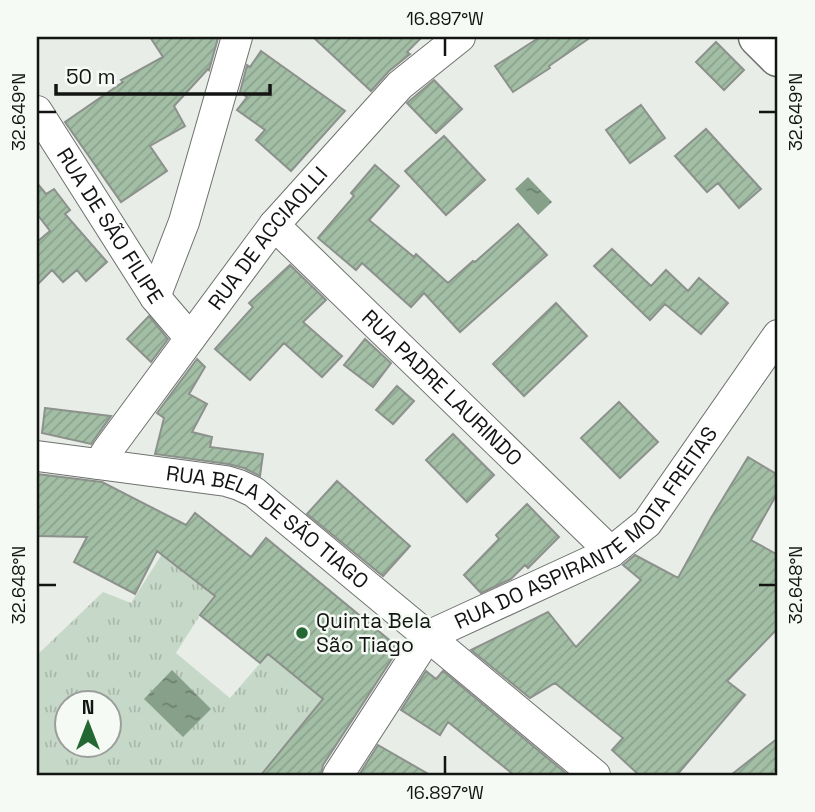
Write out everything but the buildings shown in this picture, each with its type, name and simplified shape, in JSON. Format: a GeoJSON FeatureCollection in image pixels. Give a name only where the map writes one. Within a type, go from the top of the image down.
{"type":"FeatureCollection","features":[{"type":"Feature","properties":{"kind":"main road"},"geometry":{"type":"LineString","coordinates":[[758,37],[778,57]]}},
{"type":"Feature","properties":{"kind":"street"},"geometry":{"type":"LineString","coordinates":[[155,296],[184,222],[237,37]]}},
{"type":"Feature","properties":{"kind":"street","name":"RUA DE ACCIAOLLI"},"geometry":{"type":"LineString","coordinates":[[99,464],[274,225],[400,85],[460,37]]}},
{"type":"Feature","properties":{"kind":"street","name":"RUA DE SÃO FILIPE"},"geometry":{"type":"LineString","coordinates":[[37,111],[155,296],[190,338]]}},
{"type":"Feature","properties":{"kind":"street","name":"RUA PADRE LAURINDO"},"geometry":{"type":"LineString","coordinates":[[274,225],[611,552]]}},
{"type":"Feature","properties":{"kind":"street","name":"RUA DO ASPIRANTE MOTA FREITAS"},"geometry":{"type":"LineString","coordinates":[[338,775],[428,636],[611,552],[647,523],[778,335]]}},
{"type":"Feature","properties":{"kind":"street","name":"RUA BELA DE SÃO TIAGO"},"geometry":{"type":"LineString","coordinates":[[37,456],[226,481],[254,492],[596,775]]}},
{"type":"Feature","properties":{"kind":"green space"},"geometry":{"type":"Polygon","coordinates":[[[162,554],[215,596],[176,653],[230,698],[268,654],[323,699],[261,775],[41,775],[37,770],[37,655],[103,592],[131,603],[162,554]]]}},
{"type":"Feature","properties":{"kind":"water"},"geometry":{"type":"Polygon","coordinates":[[[528,177],[552,202],[538,215],[515,189],[528,177]]]}},
{"type":"Feature","properties":{"kind":"water"},"geometry":{"type":"Polygon","coordinates":[[[172,670],[211,709],[183,737],[144,699],[172,670]]]}},
{"type":"Feature","properties":{"kind":"place","name":"Quinta Bela São Tiago"},"geometry":{"type":"Point","coordinates":[302,633]}}]}
